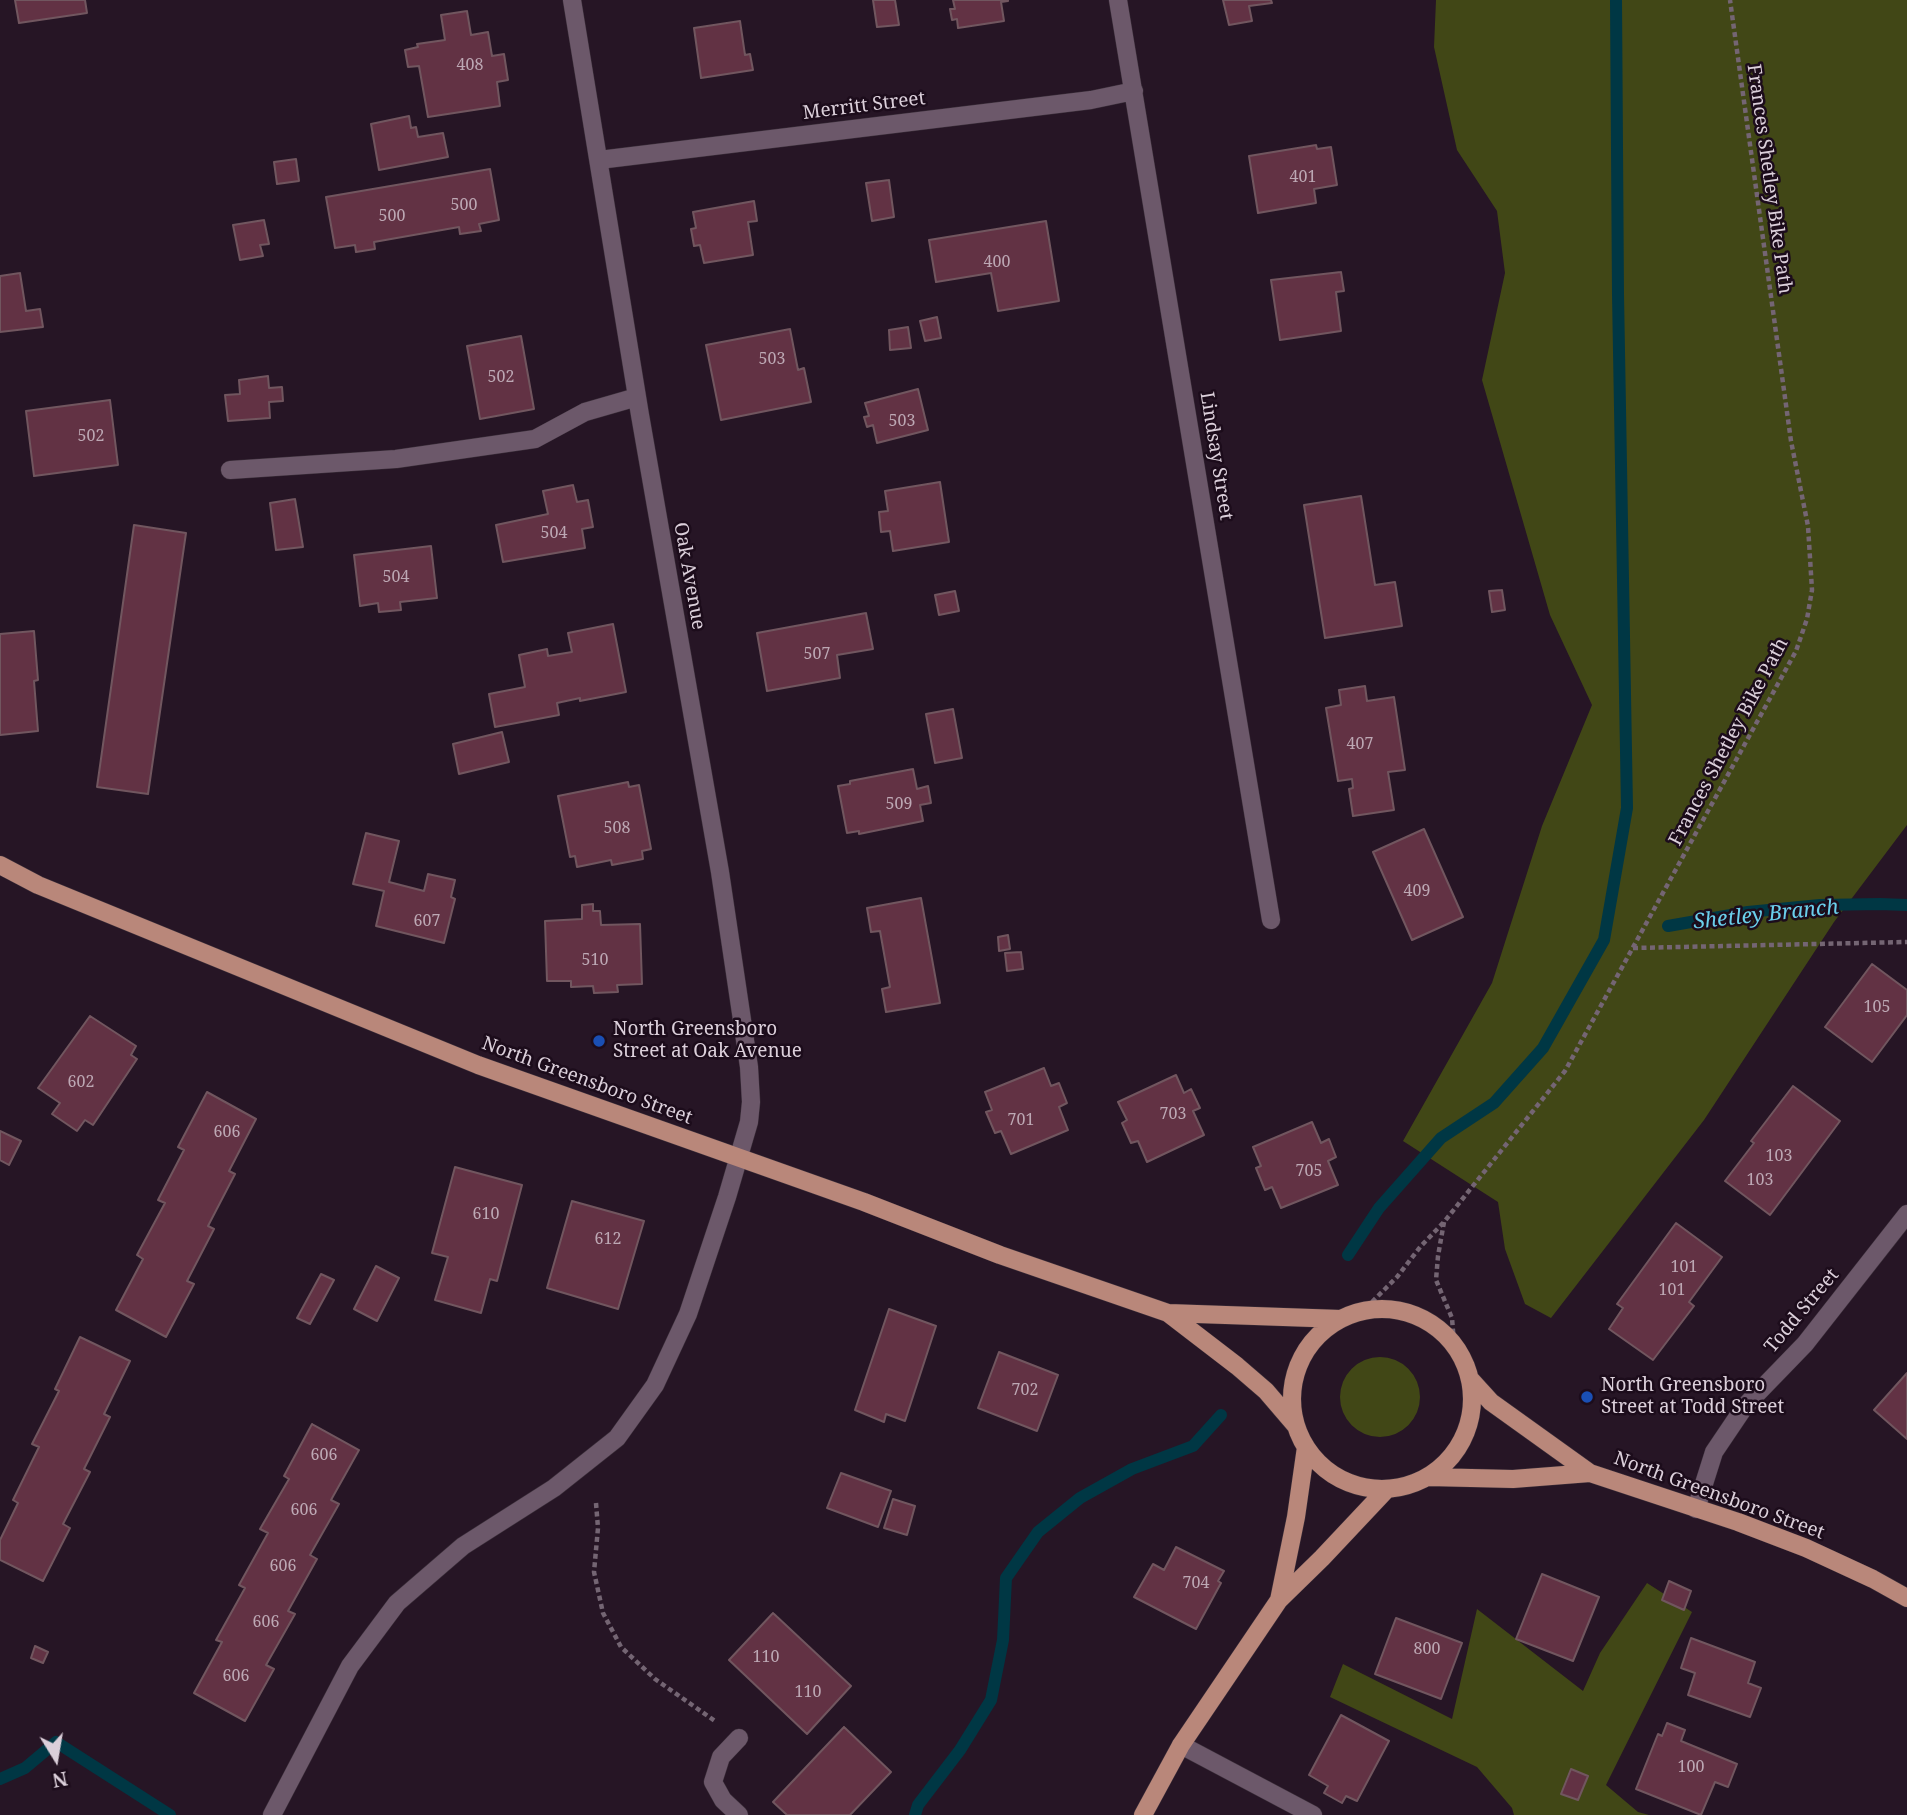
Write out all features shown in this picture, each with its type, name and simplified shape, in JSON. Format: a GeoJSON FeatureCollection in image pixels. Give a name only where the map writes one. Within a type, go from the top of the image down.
{"type":"FeatureCollection","features":[{"type":"Feature","properties":{"kind":"main road","name":"North Greensboro Street"},"geometry":{"type":"LineString","coordinates":[[0,866],[38,885],[478,1065],[864,1202],[1000,1255],[1168,1313],[1341,1319]]}},
{"type":"Feature","properties":{"kind":"main road"},"geometry":{"type":"LineString","coordinates":[[1388,1309],[1413,1315],[1435,1326],[1454,1343],[1471,1380],[1473,1408],[1466,1435],[1451,1459],[1429,1477],[1408,1486],[1386,1490],[1362,1488],[1340,1479],[1320,1465],[1306,1447],[1296,1427],[1292,1402],[1295,1377],[1305,1353],[1321,1334],[1341,1319],[1363,1311],[1388,1309]]}},
{"type":"Feature","properties":{"kind":"main road","name":"North Greensboro Street"},"geometry":{"type":"LineString","coordinates":[[1168,1313],[1256,1383],[1296,1427]]}},
{"type":"Feature","properties":{"kind":"main road","name":"North Greensboro Street"},"geometry":{"type":"LineString","coordinates":[[1471,1380],[1492,1402],[1590,1473],[1738,1522],[1806,1548],[1907,1598]]}},
{"type":"Feature","properties":{"kind":"main road"},"geometry":{"type":"LineString","coordinates":[[1279,1600],[1306,1447]]}},
{"type":"Feature","properties":{"kind":"main road","name":"North Greensboro Street"},"geometry":{"type":"LineString","coordinates":[[1429,1477],[1513,1479],[1590,1473]]}},
{"type":"Feature","properties":{"kind":"main road"},"geometry":{"type":"LineString","coordinates":[[1143,1815],[1181,1745],[1279,1600],[1386,1490]]}},
{"type":"Feature","properties":{"kind":"street","name":"Oak Avenue"},"geometry":{"type":"LineString","coordinates":[[272,1815],[350,1666],[397,1603],[463,1546],[554,1488],[617,1438],[655,1385],[688,1314],[748,1122],[751,1102],[749,1067],[720,872],[637,397],[572,0]]}},
{"type":"Feature","properties":{"kind":"street","name":"Lindsay Street"},"geometry":{"type":"LineString","coordinates":[[1118,0],[1271,920]]}},
{"type":"Feature","properties":{"kind":"street","name":"Merritt Street"},"geometry":{"type":"LineString","coordinates":[[598,159],[1077,101],[1134,91]]}},
{"type":"Feature","properties":{"kind":"street"},"geometry":{"type":"LineString","coordinates":[[230,470],[396,459],[535,439],[585,412],[637,397]]}},
{"type":"Feature","properties":{"kind":"street","name":"Todd Street"},"geometry":{"type":"LineString","coordinates":[[1696,1509],[1714,1452],[1745,1406],[1805,1344],[1907,1214]]}},
{"type":"Feature","properties":{"kind":"street"},"geometry":{"type":"LineString","coordinates":[[739,1738],[721,1757],[713,1782],[723,1800],[739,1815]]}},
{"type":"Feature","properties":{"kind":"street"},"geometry":{"type":"LineString","coordinates":[[1181,1745],[1313,1815]]}},
{"type":"Feature","properties":{"kind":"path","name":"Frances Shetley Bike Path"},"geometry":{"type":"LineString","coordinates":[[1363,1311],[1397,1277],[1444,1222],[1564,1071],[1796,652],[1807,619],[1812,590],[1808,526],[1791,441],[1730,0]]}},
{"type":"Feature","properties":{"kind":"path"},"geometry":{"type":"LineString","coordinates":[[1633,948],[1907,942]]}},
{"type":"Feature","properties":{"kind":"path","name":"Frances Shetley Bike Path"},"geometry":{"type":"LineString","coordinates":[[1444,1222],[1436,1280],[1452,1318],[1454,1343]]}},
{"type":"Feature","properties":{"kind":"path"},"geometry":{"type":"LineString","coordinates":[[596,1503],[598,1528],[594,1572],[603,1613],[621,1647],[655,1679],[739,1738]]}},
{"type":"Feature","properties":{"kind":"green space"},"geometry":{"type":"Polygon","coordinates":[[[1436,0],[1907,0],[1907,825],[1834,922],[1704,1120],[1551,1318],[1525,1304],[1505,1249],[1498,1202],[1403,1141],[1492,983],[1542,826],[1592,705],[1550,615],[1482,380],[1505,273],[1497,211],[1457,150],[1434,47],[1436,0]]]}},
{"type":"Feature","properties":{"kind":"green space"},"geometry":{"type":"Polygon","coordinates":[[[1380,1357],[1395,1360],[1408,1369],[1417,1382],[1420,1397],[1417,1412],[1408,1425],[1395,1434],[1380,1437],[1365,1434],[1352,1425],[1343,1412],[1340,1397],[1343,1382],[1352,1369],[1365,1360],[1380,1357]]]}},
{"type":"Feature","properties":{"kind":"green space"},"geometry":{"type":"Polygon","coordinates":[[[1647,1583],[1692,1612],[1606,1785],[1638,1812],[1649,1815],[1514,1815],[1512,1808],[1477,1767],[1330,1697],[1343,1664],[1452,1719],[1477,1609],[1583,1691],[1600,1653],[1647,1583]]]}},
{"type":"Feature","properties":{"kind":"building"},"geometry":{"type":"Polygon","coordinates":[[[15,0],[85,0],[87,13],[19,23],[15,0]]]}},
{"type":"Feature","properties":{"kind":"building"},"geometry":{"type":"Polygon","coordinates":[[[873,0],[895,0],[899,25],[877,27],[873,0]]]}},
{"type":"Feature","properties":{"kind":"building"},"geometry":{"type":"Polygon","coordinates":[[[953,0],[1008,0],[1001,2],[1004,21],[958,28],[957,19],[952,20],[950,9],[955,9],[953,0]]]}},
{"type":"Feature","properties":{"kind":"building"},"geometry":{"type":"Polygon","coordinates":[[[1223,0],[1271,0],[1272,3],[1249,6],[1252,21],[1229,25],[1223,0]]]}},
{"type":"Feature","properties":{"kind":"building"},"geometry":{"type":"Polygon","coordinates":[[[467,11],[471,35],[488,32],[492,56],[504,54],[508,80],[497,82],[500,106],[428,117],[419,66],[408,67],[405,50],[418,47],[417,44],[445,40],[441,15],[467,11]]]}},
{"type":"Feature","properties":{"kind":"building"},"geometry":{"type":"Polygon","coordinates":[[[740,21],[745,55],[750,54],[753,70],[701,78],[694,28],[740,21]]]}},
{"type":"Feature","properties":{"kind":"building"},"geometry":{"type":"Polygon","coordinates":[[[409,116],[411,128],[416,127],[418,137],[443,133],[448,157],[379,170],[371,124],[409,116]]]}},
{"type":"Feature","properties":{"kind":"building"},"geometry":{"type":"Polygon","coordinates":[[[1316,145],[1317,149],[1331,147],[1337,185],[1314,189],[1316,203],[1258,213],[1249,156],[1316,145]]]}},
{"type":"Feature","properties":{"kind":"building"},"geometry":{"type":"Polygon","coordinates":[[[296,159],[299,181],[277,184],[274,162],[296,159]]]}},
{"type":"Feature","properties":{"kind":"building"},"geometry":{"type":"Polygon","coordinates":[[[490,169],[499,220],[479,224],[481,231],[460,234],[459,227],[374,242],[375,249],[356,252],[355,245],[335,248],[326,197],[490,169]]]}},
{"type":"Feature","properties":{"kind":"building"},"geometry":{"type":"Polygon","coordinates":[[[889,180],[894,217],[872,221],[866,183],[889,180]]]}},
{"type":"Feature","properties":{"kind":"building"},"geometry":{"type":"Polygon","coordinates":[[[754,201],[757,221],[748,222],[753,255],[704,263],[700,245],[694,246],[691,229],[696,228],[693,212],[754,201]]]}},
{"type":"Feature","properties":{"kind":"building"},"geometry":{"type":"Polygon","coordinates":[[[264,220],[269,244],[260,245],[263,256],[240,260],[233,225],[264,220]]]}},
{"type":"Feature","properties":{"kind":"building"},"geometry":{"type":"Polygon","coordinates":[[[1046,221],[1059,301],[998,311],[991,273],[936,282],[929,240],[1046,221]]]}},
{"type":"Feature","properties":{"kind":"building"},"geometry":{"type":"Polygon","coordinates":[[[1341,272],[1344,291],[1336,292],[1341,331],[1280,340],[1271,280],[1341,272]]]}},
{"type":"Feature","properties":{"kind":"building"},"geometry":{"type":"Polygon","coordinates":[[[20,273],[26,311],[40,309],[43,327],[0,332],[0,276],[20,273]]]}},
{"type":"Feature","properties":{"kind":"building"},"geometry":{"type":"Polygon","coordinates":[[[937,317],[941,338],[925,341],[920,321],[937,317]]]}},
{"type":"Feature","properties":{"kind":"building"},"geometry":{"type":"Polygon","coordinates":[[[908,327],[911,348],[890,350],[889,330],[908,327]]]}},
{"type":"Feature","properties":{"kind":"building"},"geometry":{"type":"Polygon","coordinates":[[[790,329],[798,370],[804,368],[811,402],[721,420],[706,345],[790,329]]]}},
{"type":"Feature","properties":{"kind":"building"},"geometry":{"type":"Polygon","coordinates":[[[521,336],[534,409],[480,419],[467,346],[521,336]]]}},
{"type":"Feature","properties":{"kind":"building"},"geometry":{"type":"Polygon","coordinates":[[[268,376],[269,388],[282,387],[283,401],[269,402],[270,418],[228,421],[225,395],[240,394],[239,380],[268,376]]]}},
{"type":"Feature","properties":{"kind":"building"},"geometry":{"type":"Polygon","coordinates":[[[918,389],[928,430],[877,443],[873,425],[867,427],[864,417],[869,416],[865,403],[918,389]]]}},
{"type":"Feature","properties":{"kind":"building"},"geometry":{"type":"Polygon","coordinates":[[[110,400],[118,465],[34,476],[26,411],[110,400]]]}},
{"type":"Feature","properties":{"kind":"building"},"geometry":{"type":"Polygon","coordinates":[[[940,482],[949,542],[893,551],[890,531],[881,532],[879,512],[888,511],[885,491],[940,482]]]}},
{"type":"Feature","properties":{"kind":"building"},"geometry":{"type":"Polygon","coordinates":[[[573,485],[577,502],[588,500],[593,527],[582,529],[585,548],[503,562],[496,525],[548,514],[543,491],[573,485]]]}},
{"type":"Feature","properties":{"kind":"building"},"geometry":{"type":"Polygon","coordinates":[[[1361,496],[1375,585],[1395,582],[1402,626],[1325,638],[1304,505],[1361,496]]]}},
{"type":"Feature","properties":{"kind":"building"},"geometry":{"type":"Polygon","coordinates":[[[295,499],[303,547],[276,550],[270,503],[295,499]]]}},
{"type":"Feature","properties":{"kind":"building"},"geometry":{"type":"Polygon","coordinates":[[[134,525],[186,533],[148,794],[97,787],[134,525]]]}},
{"type":"Feature","properties":{"kind":"building"},"geometry":{"type":"Polygon","coordinates":[[[431,546],[437,598],[400,602],[401,610],[379,612],[378,603],[360,606],[354,555],[431,546]]]}},
{"type":"Feature","properties":{"kind":"building"},"geometry":{"type":"Polygon","coordinates":[[[1502,590],[1505,610],[1492,612],[1489,591],[1502,590]]]}},
{"type":"Feature","properties":{"kind":"building"},"geometry":{"type":"Polygon","coordinates":[[[955,591],[959,611],[939,615],[935,595],[955,591]]]}},
{"type":"Feature","properties":{"kind":"building"},"geometry":{"type":"Polygon","coordinates":[[[866,613],[873,649],[837,655],[840,678],[767,691],[757,633],[866,613]]]}},
{"type":"Feature","properties":{"kind":"building"},"geometry":{"type":"Polygon","coordinates":[[[613,624],[626,692],[557,703],[559,715],[495,727],[489,694],[525,687],[519,655],[547,649],[548,656],[572,652],[568,633],[613,624]]]}},
{"type":"Feature","properties":{"kind":"building"},"geometry":{"type":"Polygon","coordinates":[[[34,631],[38,731],[0,735],[0,634],[34,631]]]}},
{"type":"Feature","properties":{"kind":"building"},"geometry":{"type":"Polygon","coordinates":[[[1365,686],[1367,701],[1394,697],[1405,770],[1388,772],[1394,810],[1353,816],[1349,789],[1353,788],[1352,779],[1338,781],[1326,708],[1341,705],[1339,690],[1365,686]]]}},
{"type":"Feature","properties":{"kind":"building"},"geometry":{"type":"Polygon","coordinates":[[[953,709],[962,758],[935,763],[926,714],[953,709]]]}},
{"type":"Feature","properties":{"kind":"building"},"geometry":{"type":"Polygon","coordinates":[[[502,732],[509,762],[459,774],[453,744],[502,732]]]}},
{"type":"Feature","properties":{"kind":"building"},"geometry":{"type":"Polygon","coordinates":[[[913,769],[917,789],[928,786],[931,803],[920,805],[923,821],[859,834],[859,831],[847,833],[838,786],[850,784],[850,781],[913,769]]]}},
{"type":"Feature","properties":{"kind":"building"},"geometry":{"type":"Polygon","coordinates":[[[628,782],[629,787],[639,785],[651,849],[642,851],[643,859],[612,865],[611,860],[577,867],[575,856],[570,857],[558,796],[628,782]]]}},
{"type":"Feature","properties":{"kind":"building"},"geometry":{"type":"Polygon","coordinates":[[[1424,829],[1463,917],[1412,940],[1373,852],[1424,829]]]}},
{"type":"Feature","properties":{"kind":"building"},"geometry":{"type":"Polygon","coordinates":[[[366,833],[399,841],[389,882],[424,891],[428,874],[455,880],[451,897],[455,899],[444,943],[376,926],[384,891],[353,884],[366,833]]]}},
{"type":"Feature","properties":{"kind":"building"},"geometry":{"type":"Polygon","coordinates":[[[921,898],[940,1003],[886,1012],[882,989],[890,987],[880,931],[871,932],[867,908],[921,898]]]}},
{"type":"Feature","properties":{"kind":"building"},"geometry":{"type":"Polygon","coordinates":[[[593,904],[593,911],[600,911],[601,925],[640,924],[642,984],[617,985],[618,992],[594,993],[593,986],[571,987],[571,981],[547,981],[545,921],[582,919],[582,905],[593,904]]]}},
{"type":"Feature","properties":{"kind":"building"},"geometry":{"type":"Polygon","coordinates":[[[1008,935],[1010,949],[999,951],[998,937],[1008,935]]]}},
{"type":"Feature","properties":{"kind":"building"},"geometry":{"type":"Polygon","coordinates":[[[1021,952],[1023,969],[1007,971],[1005,953],[1021,952]]]}},
{"type":"Feature","properties":{"kind":"building"},"geometry":{"type":"Polygon","coordinates":[[[1872,964],[1907,990],[1907,1015],[1872,1062],[1825,1027],[1872,964]]]}},
{"type":"Feature","properties":{"kind":"building"},"geometry":{"type":"Polygon","coordinates":[[[90,1016],[136,1046],[131,1055],[137,1059],[93,1125],[85,1120],[77,1131],[52,1114],[60,1103],[38,1088],[90,1016]]]}},
{"type":"Feature","properties":{"kind":"building"},"geometry":{"type":"Polygon","coordinates":[[[1044,1068],[1051,1086],[1059,1083],[1067,1103],[1059,1107],[1068,1130],[1011,1154],[1001,1131],[995,1133],[986,1112],[992,1110],[985,1092],[1044,1068]]]}},
{"type":"Feature","properties":{"kind":"building"},"geometry":{"type":"Polygon","coordinates":[[[1176,1075],[1184,1093],[1191,1089],[1200,1108],[1193,1111],[1204,1135],[1147,1162],[1138,1141],[1131,1143],[1122,1123],[1127,1120],[1118,1102],[1176,1075]]]}},
{"type":"Feature","properties":{"kind":"building"},"geometry":{"type":"Polygon","coordinates":[[[1793,1086],[1840,1121],[1770,1215],[1725,1181],[1754,1143],[1751,1141],[1793,1086]]]}},
{"type":"Feature","properties":{"kind":"building"},"geometry":{"type":"Polygon","coordinates":[[[207,1092],[256,1119],[229,1171],[235,1174],[208,1226],[214,1229],[187,1281],[194,1284],[166,1337],[116,1310],[143,1259],[137,1255],[165,1203],[158,1200],[184,1150],[178,1147],[207,1092]]]}},
{"type":"Feature","properties":{"kind":"building"},"geometry":{"type":"Polygon","coordinates":[[[1312,1122],[1321,1143],[1329,1139],[1336,1157],[1328,1161],[1338,1185],[1281,1208],[1272,1187],[1265,1190],[1256,1168],[1261,1166],[1253,1147],[1312,1122]]]}},
{"type":"Feature","properties":{"kind":"building"},"geometry":{"type":"Polygon","coordinates":[[[0,1131],[21,1141],[9,1165],[0,1160],[0,1131]]]}},
{"type":"Feature","properties":{"kind":"building"},"geometry":{"type":"Polygon","coordinates":[[[455,1167],[522,1185],[497,1281],[490,1279],[481,1313],[435,1300],[448,1257],[432,1253],[455,1167]]]}},
{"type":"Feature","properties":{"kind":"building"},"geometry":{"type":"Polygon","coordinates":[[[572,1201],[644,1221],[618,1309],[547,1288],[572,1201]]]}},
{"type":"Feature","properties":{"kind":"building"},"geometry":{"type":"Polygon","coordinates":[[[1676,1223],[1722,1257],[1689,1302],[1694,1306],[1653,1360],[1609,1329],[1623,1308],[1617,1304],[1676,1223]]]}},
{"type":"Feature","properties":{"kind":"building"},"geometry":{"type":"Polygon","coordinates":[[[376,1266],[399,1278],[377,1321],[354,1309],[376,1266]]]}},
{"type":"Feature","properties":{"kind":"building"},"geometry":{"type":"Polygon","coordinates":[[[321,1274],[334,1280],[310,1324],[297,1318],[321,1274]]]}},
{"type":"Feature","properties":{"kind":"building"},"geometry":{"type":"Polygon","coordinates":[[[889,1309],[936,1326],[905,1421],[886,1414],[884,1422],[855,1410],[889,1309]]]}},
{"type":"Feature","properties":{"kind":"building"},"geometry":{"type":"Polygon","coordinates":[[[80,1337],[130,1361],[104,1414],[110,1417],[84,1469],[90,1472],[63,1524],[70,1528],[43,1581],[0,1560],[0,1540],[18,1503],[13,1500],[39,1447],[32,1444],[59,1391],[55,1389],[80,1337]]]}},
{"type":"Feature","properties":{"kind":"building"},"geometry":{"type":"Polygon","coordinates":[[[999,1352],[1058,1375],[1037,1431],[978,1408],[999,1352]]]}},
{"type":"Feature","properties":{"kind":"building"},"geometry":{"type":"Polygon","coordinates":[[[1907,1373],[1907,1439],[1874,1410],[1907,1373]]]}},
{"type":"Feature","properties":{"kind":"building"},"geometry":{"type":"Polygon","coordinates":[[[312,1424],[359,1450],[331,1500],[339,1504],[310,1555],[317,1559],[288,1611],[295,1614],[266,1665],[274,1669],[245,1721],[194,1693],[222,1642],[216,1640],[245,1588],[239,1585],[268,1533],[260,1529],[289,1479],[284,1476],[312,1424]]]}},
{"type":"Feature","properties":{"kind":"building"},"geometry":{"type":"Polygon","coordinates":[[[841,1473],[891,1491],[878,1527],[827,1508],[841,1473]]]}},
{"type":"Feature","properties":{"kind":"building"},"geometry":{"type":"Polygon","coordinates":[[[893,1499],[915,1506],[907,1535],[884,1528],[893,1499]]]}},
{"type":"Feature","properties":{"kind":"building"},"geometry":{"type":"Polygon","coordinates":[[[1176,1547],[1224,1571],[1218,1581],[1221,1583],[1196,1629],[1134,1597],[1153,1564],[1164,1570],[1176,1547]]]}},
{"type":"Feature","properties":{"kind":"building"},"geometry":{"type":"Polygon","coordinates":[[[1542,1574],[1599,1597],[1573,1661],[1516,1639],[1542,1574]]]}},
{"type":"Feature","properties":{"kind":"building"},"geometry":{"type":"Polygon","coordinates":[[[1669,1581],[1691,1591],[1684,1610],[1662,1600],[1669,1581]]]}},
{"type":"Feature","properties":{"kind":"building"},"geometry":{"type":"Polygon","coordinates":[[[773,1613],[851,1686],[807,1734],[729,1660],[773,1613]]]}},
{"type":"Feature","properties":{"kind":"building"},"geometry":{"type":"Polygon","coordinates":[[[1396,1618],[1462,1643],[1441,1699],[1375,1674],[1396,1618]]]}},
{"type":"Feature","properties":{"kind":"building"},"geometry":{"type":"Polygon","coordinates":[[[1691,1638],[1755,1662],[1748,1683],[1761,1688],[1750,1717],[1688,1695],[1695,1673],[1681,1668],[1691,1638]]]}},
{"type":"Feature","properties":{"kind":"building"},"geometry":{"type":"Polygon","coordinates":[[[35,1646],[48,1652],[43,1663],[31,1658],[35,1646]]]}},
{"type":"Feature","properties":{"kind":"building"},"geometry":{"type":"Polygon","coordinates":[[[1341,1715],[1389,1741],[1357,1801],[1346,1796],[1342,1803],[1324,1793],[1328,1786],[1309,1775],[1341,1715]]]}},
{"type":"Feature","properties":{"kind":"building"},"geometry":{"type":"Polygon","coordinates":[[[1667,1723],[1685,1730],[1681,1741],[1737,1764],[1728,1787],[1715,1782],[1701,1815],[1636,1789],[1658,1734],[1662,1736],[1667,1723]]]}},
{"type":"Feature","properties":{"kind":"building"},"geometry":{"type":"Polygon","coordinates":[[[844,1727],[891,1772],[850,1815],[787,1815],[773,1802],[844,1727]]]}},
{"type":"Feature","properties":{"kind":"building"},"geometry":{"type":"Polygon","coordinates":[[[1571,1769],[1588,1776],[1578,1800],[1561,1794],[1571,1769]]]}},
{"type":"Feature","properties":{"kind":"waterway"},"geometry":{"type":"LineString","coordinates":[[1348,1255],[1379,1208],[1441,1138],[1494,1103],[1543,1048],[1604,940],[1627,808],[1616,0]]}},
{"type":"Feature","properties":{"kind":"waterway","name":"Shetley Branch"},"geometry":{"type":"LineString","coordinates":[[1668,926],[1748,912],[1820,905],[1907,905]]}},
{"type":"Feature","properties":{"kind":"waterway","name":"Shetley Branch"},"geometry":{"type":"LineString","coordinates":[[915,1815],[918,1805],[960,1750],[991,1700],[1003,1640],[1006,1578],[1038,1532],[1080,1498],[1132,1469],[1193,1446],[1221,1415]]}},
{"type":"Feature","properties":{"kind":"waterway","name":"Shetley Branch"},"geometry":{"type":"LineString","coordinates":[[0,1779],[25,1768],[56,1742],[170,1815]]}},
{"type":"Feature","properties":{"kind":"place","name":"North Greensboro Street at Oak Avenue"},"geometry":{"type":"Point","coordinates":[599,1041]}},
{"type":"Feature","properties":{"kind":"place","name":"North Greensboro Street at Todd Street"},"geometry":{"type":"Point","coordinates":[1587,1397]}}]}
